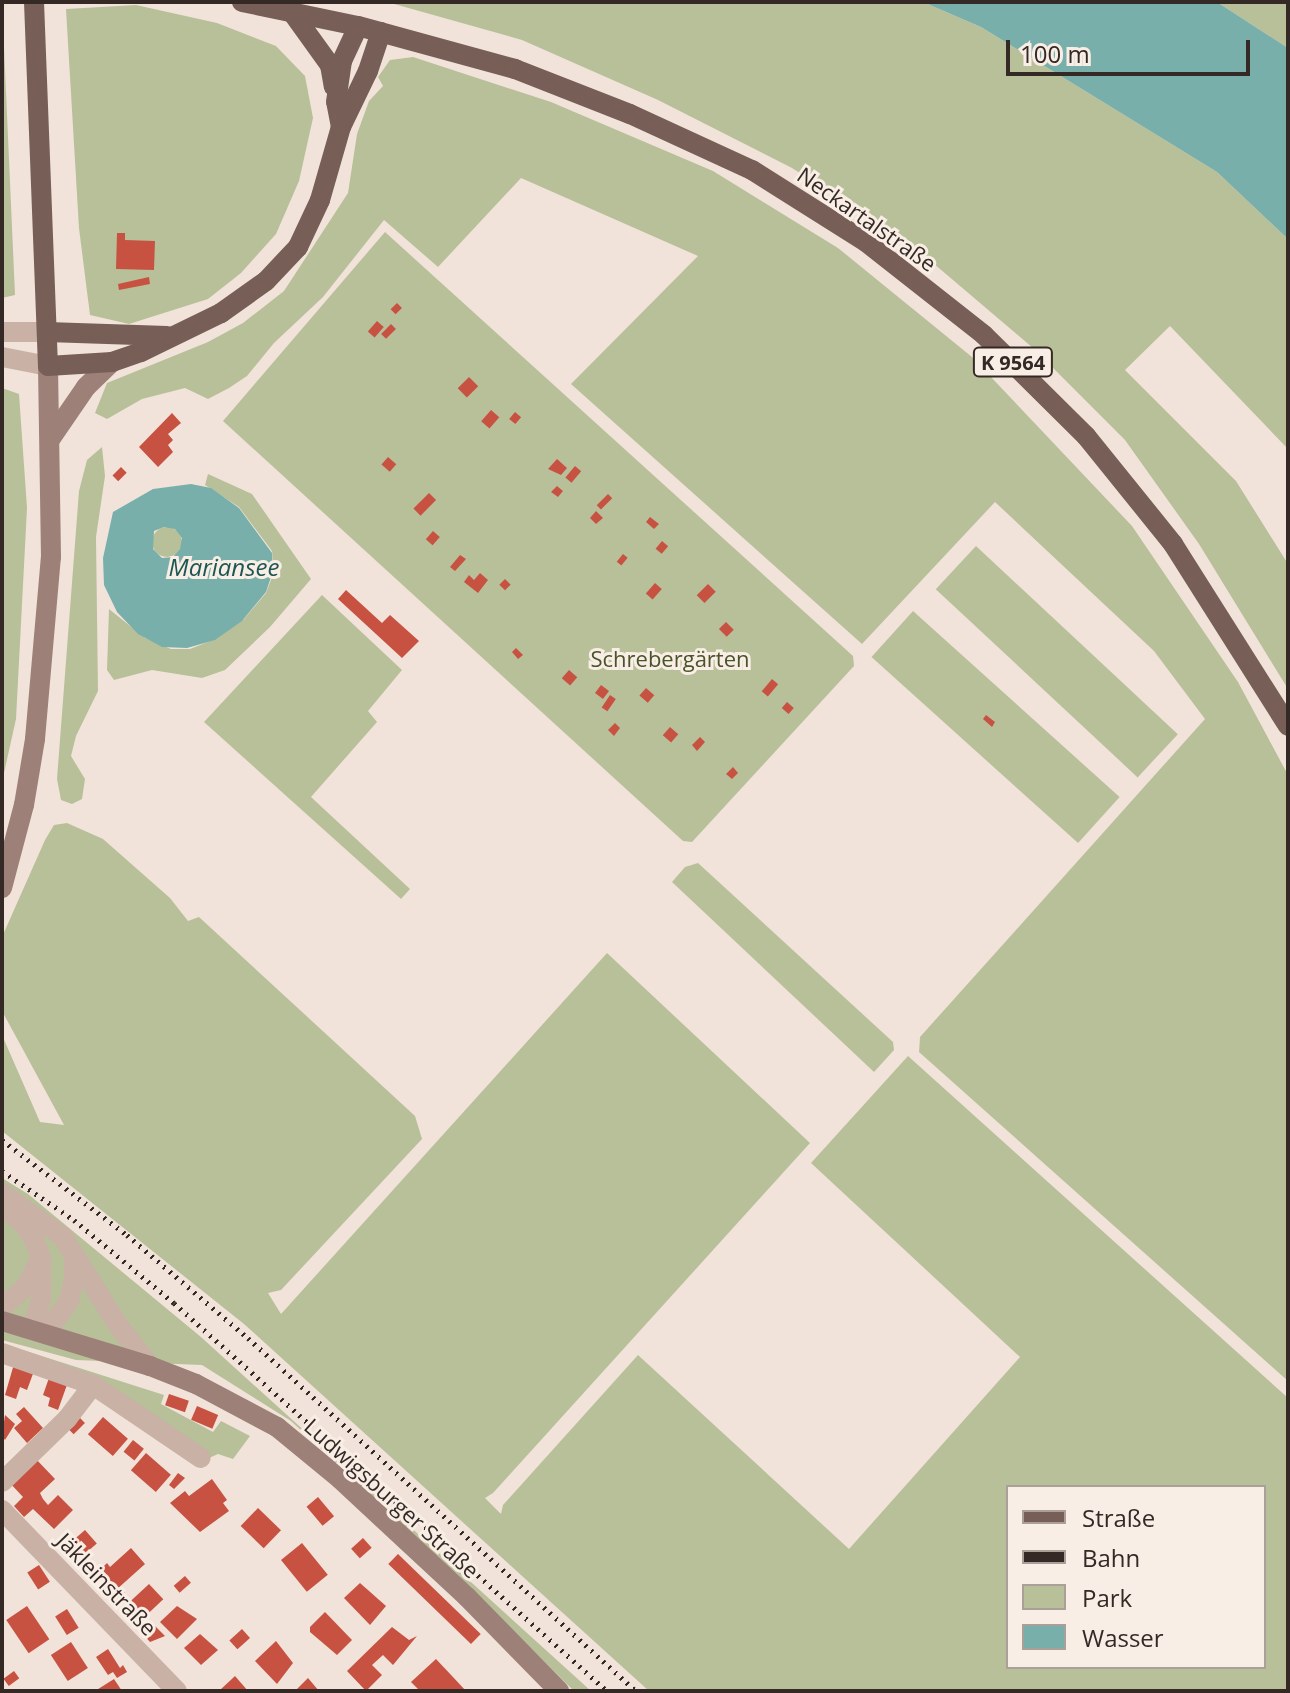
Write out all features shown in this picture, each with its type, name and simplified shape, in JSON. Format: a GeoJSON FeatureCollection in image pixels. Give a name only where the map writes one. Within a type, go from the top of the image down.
{"type":"FeatureCollection","features":[{"type":"Feature","properties":{"kind":"main road"},"geometry":{"type":"LineString","coordinates":[[2,888],[24,805],[35,739],[51,557],[51,438],[34,2]]}},
{"type":"Feature","properties":{"kind":"main road","name":"Neckartalstraße"},"geometry":{"type":"LineString","coordinates":[[242,2],[358,26],[515,69],[630,114],[752,170],[866,242],[984,335],[1086,436],[1173,544],[1288,726]]}},
{"type":"Feature","properties":{"kind":"main road"},"geometry":{"type":"LineString","coordinates":[[291,11],[330,65],[341,127]]}},
{"type":"Feature","properties":{"kind":"main road"},"geometry":{"type":"LineString","coordinates":[[336,102],[342,61],[358,26]]}},
{"type":"Feature","properties":{"kind":"main road"},"geometry":{"type":"LineString","coordinates":[[48,366],[112,362],[172,337],[246,297],[298,247],[320,200],[341,127],[368,71],[381,32]]}},
{"type":"Feature","properties":{"kind":"main road"},"geometry":{"type":"LineString","coordinates":[[47,332],[172,337]]}},
{"type":"Feature","properties":{"kind":"main road"},"geometry":{"type":"LineString","coordinates":[[51,438],[86,387],[112,362]]}},
{"type":"Feature","properties":{"kind":"main road","name":"Ludwigsburger Straße"},"geometry":{"type":"LineString","coordinates":[[2,1321],[150,1366],[196,1384],[277,1427],[340,1479],[467,1597],[559,1691]]}},
{"type":"Feature","properties":{"kind":"street"},"geometry":{"type":"LineString","coordinates":[[2,332],[47,332]]}},
{"type":"Feature","properties":{"kind":"street"},"geometry":{"type":"LineString","coordinates":[[2,357],[48,366]]}},
{"type":"Feature","properties":{"kind":"street"},"geometry":{"type":"LineString","coordinates":[[2,1193],[63,1237],[118,1325],[150,1366]]}},
{"type":"Feature","properties":{"kind":"street"},"geometry":{"type":"LineString","coordinates":[[2,1207],[20,1220],[33,1237],[41,1258],[38,1332]]}},
{"type":"Feature","properties":{"kind":"street"},"geometry":{"type":"LineString","coordinates":[[38,1332],[69,1301],[74,1279],[74,1255]]}},
{"type":"Feature","properties":{"kind":"street"},"geometry":{"type":"LineString","coordinates":[[2,1307],[26,1287],[41,1258]]}},
{"type":"Feature","properties":{"kind":"street"},"geometry":{"type":"LineString","coordinates":[[2,1353],[93,1385],[201,1458]]}},
{"type":"Feature","properties":{"kind":"street"},"geometry":{"type":"LineString","coordinates":[[2,1482],[67,1419],[93,1385]]}},
{"type":"Feature","properties":{"kind":"street","name":"Jäkleinstraße"},"geometry":{"type":"LineString","coordinates":[[2,1510],[177,1691]]}},
{"type":"Feature","properties":{"kind":"green space"},"geometry":{"type":"Polygon","coordinates":[[[2,2],[15,295],[2,298],[2,2]]]}},
{"type":"Feature","properties":{"kind":"green space"},"geometry":{"type":"Polygon","coordinates":[[[387,2],[923,2],[981,27],[1217,172],[1288,239],[1288,449],[1170,326],[1125,370],[1236,481],[1288,564],[1288,689],[1199,544],[1125,440],[1033,348],[913,246],[792,168],[658,100],[522,40],[387,2]]]}},
{"type":"Feature","properties":{"kind":"green space"},"geometry":{"type":"Polygon","coordinates":[[[1217,2],[1288,2],[1288,48],[1217,2]]]}},
{"type":"Feature","properties":{"kind":"green space"},"geometry":{"type":"Polygon","coordinates":[[[136,5],[217,23],[276,46],[305,76],[313,118],[299,181],[276,234],[241,273],[208,299],[129,324],[90,315],[79,228],[66,9],[136,5]]]}},
{"type":"Feature","properties":{"kind":"green space"},"geometry":{"type":"Polygon","coordinates":[[[413,57],[551,102],[713,171],[838,248],[972,357],[1132,526],[1238,682],[1288,775],[1288,1381],[919,1052],[920,1037],[1205,719],[1154,651],[995,502],[862,644],[571,384],[698,256],[521,178],[438,267],[384,220],[323,297],[274,343],[247,376],[229,388],[208,399],[185,388],[142,399],[107,419],[95,413],[107,383],[208,342],[243,323],[284,291],[348,193],[357,134],[369,101],[383,86],[378,77],[390,60],[413,57]]]}},
{"type":"Feature","properties":{"kind":"green space","name":"Schrebergärten"},"geometry":{"type":"Polygon","coordinates":[[[385,232],[853,656],[854,666],[692,842],[683,841],[223,421],[385,232]]]}},
{"type":"Feature","properties":{"kind":"green space"},"geometry":{"type":"Polygon","coordinates":[[[2,388],[19,394],[27,508],[16,719],[2,782],[2,388]]]}},
{"type":"Feature","properties":{"kind":"green space"},"geometry":{"type":"Polygon","coordinates":[[[102,447],[105,476],[96,537],[98,691],[76,736],[71,756],[85,779],[82,799],[72,804],[61,800],[57,779],[79,491],[87,460],[102,447]]]}},
{"type":"Feature","properties":{"kind":"green space"},"geometry":{"type":"Polygon","coordinates":[[[208,474],[252,494],[311,579],[270,627],[225,670],[202,678],[152,670],[114,680],[107,670],[109,609],[145,638],[171,649],[190,649],[213,640],[244,619],[266,593],[274,572],[272,551],[239,507],[205,485],[208,474]]]}},
{"type":"Feature","properties":{"kind":"green space"},"geometry":{"type":"Polygon","coordinates":[[[167,527],[178,531],[182,542],[178,553],[167,557],[156,553],[152,542],[156,531],[167,527]]]}},
{"type":"Feature","properties":{"kind":"green space"},"geometry":{"type":"Polygon","coordinates":[[[976,546],[1178,734],[1138,777],[936,589],[976,546]]]}},
{"type":"Feature","properties":{"kind":"green space"},"geometry":{"type":"Polygon","coordinates":[[[322,595],[402,670],[368,711],[377,722],[311,797],[410,889],[401,899],[204,722],[322,595]]]}},
{"type":"Feature","properties":{"kind":"green space"},"geometry":{"type":"Polygon","coordinates":[[[913,611],[1120,797],[1078,843],[872,657],[913,611]]]}},
{"type":"Feature","properties":{"kind":"green space"},"geometry":{"type":"Polygon","coordinates":[[[67,823],[103,839],[170,898],[188,921],[199,917],[415,1116],[422,1139],[281,1290],[268,1293],[281,1314],[607,953],[810,1143],[493,1493],[485,1498],[501,1514],[503,1505],[638,1355],[849,1549],[1020,1357],[811,1163],[908,1056],[1288,1398],[1288,1691],[649,1691],[244,1324],[2,1131],[2,1035],[40,1122],[64,1125],[2,1011],[2,937],[54,825],[67,823]]]}},
{"type":"Feature","properties":{"kind":"green space"},"geometry":{"type":"Polygon","coordinates":[[[698,863],[893,1042],[894,1050],[874,1072],[672,882],[685,867],[698,863]]]}},
{"type":"Feature","properties":{"kind":"green space"},"geometry":{"type":"Polygon","coordinates":[[[2,1178],[28,1194],[201,1337],[591,1691],[574,1691],[440,1559],[291,1421],[202,1365],[76,1360],[2,1340],[2,1178]]]}},
{"type":"Feature","properties":{"kind":"green space"},"geometry":{"type":"Polygon","coordinates":[[[23,1350],[164,1395],[161,1404],[213,1432],[221,1421],[250,1436],[233,1459],[218,1454],[209,1458],[23,1350]]]}},
{"type":"Feature","properties":{"kind":"water"},"geometry":{"type":"Polygon","coordinates":[[[923,2],[1217,2],[1288,48],[1288,239],[1217,172],[981,27],[923,2]]]}},
{"type":"Feature","properties":{"kind":"water","name":"Mariansee"},"geometry":{"type":"Polygon","coordinates":[[[191,484],[211,488],[239,508],[272,553],[273,571],[266,592],[242,621],[215,640],[187,648],[162,647],[138,634],[117,612],[104,585],[103,558],[113,512],[153,489],[191,484]],[[164,527],[154,531],[153,549],[162,558],[173,557],[180,549],[182,538],[175,529],[164,527]]]}},
{"type":"Feature","properties":{"kind":"building"},"geometry":{"type":"Polygon","coordinates":[[[117,233],[125,233],[125,240],[155,241],[154,270],[116,269],[117,233]]]}},
{"type":"Feature","properties":{"kind":"building"},"geometry":{"type":"Polygon","coordinates":[[[149,277],[150,284],[119,290],[118,284],[149,277]]]}},
{"type":"Feature","properties":{"kind":"building"},"geometry":{"type":"Polygon","coordinates":[[[397,303],[402,308],[396,314],[391,309],[397,303]]]}},
{"type":"Feature","properties":{"kind":"building"},"geometry":{"type":"Polygon","coordinates":[[[377,321],[384,327],[375,337],[368,332],[377,321]]]}},
{"type":"Feature","properties":{"kind":"building"},"geometry":{"type":"Polygon","coordinates":[[[391,324],[396,329],[386,339],[381,334],[391,324]]]}},
{"type":"Feature","properties":{"kind":"building"},"geometry":{"type":"Polygon","coordinates":[[[469,377],[478,386],[467,398],[458,388],[469,377]]]}},
{"type":"Feature","properties":{"kind":"building"},"geometry":{"type":"Polygon","coordinates":[[[491,410],[499,417],[489,429],[481,421],[491,410]]]}},
{"type":"Feature","properties":{"kind":"building"},"geometry":{"type":"Polygon","coordinates":[[[515,412],[521,417],[515,424],[509,419],[515,412]]]}},
{"type":"Feature","properties":{"kind":"building"},"geometry":{"type":"Polygon","coordinates":[[[172,413],[181,423],[168,434],[173,440],[168,445],[173,452],[158,467],[139,447],[172,413]]]}},
{"type":"Feature","properties":{"kind":"building"},"geometry":{"type":"Polygon","coordinates":[[[388,457],[396,464],[390,472],[381,465],[388,457]]]}},
{"type":"Feature","properties":{"kind":"building"},"geometry":{"type":"Polygon","coordinates":[[[557,459],[567,468],[561,475],[548,469],[557,459]]]}},
{"type":"Feature","properties":{"kind":"building"},"geometry":{"type":"Polygon","coordinates":[[[575,466],[581,471],[571,483],[565,477],[575,466]]]}},
{"type":"Feature","properties":{"kind":"building"},"geometry":{"type":"Polygon","coordinates":[[[121,467],[127,473],[118,481],[113,475],[121,467]]]}},
{"type":"Feature","properties":{"kind":"building"},"geometry":{"type":"Polygon","coordinates":[[[557,486],[563,491],[558,497],[551,492],[557,486]]]}},
{"type":"Feature","properties":{"kind":"building"},"geometry":{"type":"Polygon","coordinates":[[[429,493],[436,500],[421,516],[413,509],[429,493]]]}},
{"type":"Feature","properties":{"kind":"building"},"geometry":{"type":"Polygon","coordinates":[[[608,494],[612,498],[601,510],[597,505],[608,494]]]}},
{"type":"Feature","properties":{"kind":"building"},"geometry":{"type":"Polygon","coordinates":[[[596,511],[603,518],[596,524],[590,518],[596,511]]]}},
{"type":"Feature","properties":{"kind":"building"},"geometry":{"type":"Polygon","coordinates":[[[650,517],[659,524],[654,529],[646,522],[650,517]]]}},
{"type":"Feature","properties":{"kind":"building"},"geometry":{"type":"Polygon","coordinates":[[[433,531],[440,537],[433,545],[426,539],[433,531]]]}},
{"type":"Feature","properties":{"kind":"building"},"geometry":{"type":"Polygon","coordinates":[[[662,541],[668,546],[662,554],[656,549],[662,541]]]}},
{"type":"Feature","properties":{"kind":"building"},"geometry":{"type":"Polygon","coordinates":[[[623,554],[628,558],[621,566],[617,562],[623,554]]]}},
{"type":"Feature","properties":{"kind":"building"},"geometry":{"type":"Polygon","coordinates":[[[460,555],[466,559],[455,571],[450,567],[460,555]]]}},
{"type":"Feature","properties":{"kind":"building"},"geometry":{"type":"Polygon","coordinates":[[[480,573],[488,580],[478,593],[464,582],[469,575],[474,580],[480,573]]]}},
{"type":"Feature","properties":{"kind":"building"},"geometry":{"type":"Polygon","coordinates":[[[505,579],[511,585],[505,590],[499,585],[505,579]]]}},
{"type":"Feature","properties":{"kind":"building"},"geometry":{"type":"Polygon","coordinates":[[[655,583],[662,589],[653,599],[646,594],[655,583]]]}},
{"type":"Feature","properties":{"kind":"building"},"geometry":{"type":"Polygon","coordinates":[[[708,584],[716,592],[704,603],[697,595],[708,584]]]}},
{"type":"Feature","properties":{"kind":"building"},"geometry":{"type":"Polygon","coordinates":[[[346,590],[382,623],[390,615],[419,641],[402,658],[338,599],[346,590]]]}},
{"type":"Feature","properties":{"kind":"building"},"geometry":{"type":"Polygon","coordinates":[[[726,622],[734,630],[727,637],[719,629],[726,622]]]}},
{"type":"Feature","properties":{"kind":"building"},"geometry":{"type":"Polygon","coordinates":[[[516,648],[523,655],[518,659],[512,652],[516,648]]]}},
{"type":"Feature","properties":{"kind":"building"},"geometry":{"type":"Polygon","coordinates":[[[569,670],[577,677],[570,686],[562,678],[569,670]]]}},
{"type":"Feature","properties":{"kind":"building"},"geometry":{"type":"Polygon","coordinates":[[[772,679],[778,684],[768,696],[762,691],[772,679]]]}},
{"type":"Feature","properties":{"kind":"building"},"geometry":{"type":"Polygon","coordinates":[[[601,685],[609,691],[603,699],[595,693],[601,685]]]}},
{"type":"Feature","properties":{"kind":"building"},"geometry":{"type":"Polygon","coordinates":[[[646,688],[654,695],[648,703],[639,696],[646,688]]]}},
{"type":"Feature","properties":{"kind":"building"},"geometry":{"type":"Polygon","coordinates":[[[610,695],[616,699],[607,711],[602,707],[610,695]]]}},
{"type":"Feature","properties":{"kind":"building"},"geometry":{"type":"Polygon","coordinates":[[[787,702],[794,708],[789,714],[782,708],[787,702]]]}},
{"type":"Feature","properties":{"kind":"building"},"geometry":{"type":"Polygon","coordinates":[[[986,715],[995,722],[992,727],[983,719],[986,715]]]}},
{"type":"Feature","properties":{"kind":"building"},"geometry":{"type":"Polygon","coordinates":[[[615,723],[620,728],[614,736],[608,730],[615,723]]]}},
{"type":"Feature","properties":{"kind":"building"},"geometry":{"type":"Polygon","coordinates":[[[670,727],[678,734],[671,743],[663,735],[670,727]]]}},
{"type":"Feature","properties":{"kind":"building"},"geometry":{"type":"Polygon","coordinates":[[[700,737],[705,742],[697,751],[692,745],[700,737]]]}},
{"type":"Feature","properties":{"kind":"building"},"geometry":{"type":"Polygon","coordinates":[[[733,767],[738,773],[732,779],[726,774],[733,767]]]}},
{"type":"Feature","properties":{"kind":"building"},"geometry":{"type":"Polygon","coordinates":[[[14,1364],[34,1371],[27,1390],[20,1387],[16,1399],[5,1395],[14,1364]]]}},
{"type":"Feature","properties":{"kind":"building"},"geometry":{"type":"Polygon","coordinates":[[[50,1375],[68,1382],[58,1410],[48,1406],[50,1398],[43,1395],[50,1375]]]}},
{"type":"Feature","properties":{"kind":"building"},"geometry":{"type":"Polygon","coordinates":[[[169,1394],[189,1401],[185,1412],[165,1405],[169,1394]]]}},
{"type":"Feature","properties":{"kind":"building"},"geometry":{"type":"Polygon","coordinates":[[[197,1406],[218,1415],[212,1429],[191,1420],[197,1406]]]}},
{"type":"Feature","properties":{"kind":"building"},"geometry":{"type":"Polygon","coordinates":[[[24,1407],[43,1428],[27,1443],[14,1428],[22,1421],[16,1414],[24,1407]]]}},
{"type":"Feature","properties":{"kind":"building"},"geometry":{"type":"Polygon","coordinates":[[[5,1415],[15,1424],[5,1440],[2,1436],[5,1415]]]}},
{"type":"Feature","properties":{"kind":"building"},"geometry":{"type":"Polygon","coordinates":[[[103,1417],[128,1439],[113,1456],[88,1434],[103,1417]]]}},
{"type":"Feature","properties":{"kind":"building"},"geometry":{"type":"Polygon","coordinates":[[[80,1418],[85,1423],[74,1434],[69,1429],[80,1418]]]}},
{"type":"Feature","properties":{"kind":"building"},"geometry":{"type":"Polygon","coordinates":[[[133,1440],[144,1449],[134,1460],[124,1452],[133,1440]]]}},
{"type":"Feature","properties":{"kind":"building"},"geometry":{"type":"Polygon","coordinates":[[[146,1453],[171,1475],[156,1492],[131,1470],[146,1453]]]}},
{"type":"Feature","properties":{"kind":"building"},"geometry":{"type":"Polygon","coordinates":[[[35,1458],[55,1479],[40,1493],[43,1499],[48,1505],[58,1495],[73,1510],[54,1529],[33,1509],[24,1517],[14,1506],[23,1497],[9,1482],[35,1458]]]}},
{"type":"Feature","properties":{"kind":"building"},"geometry":{"type":"Polygon","coordinates":[[[178,1473],[185,1478],[174,1489],[169,1485],[178,1473]]]}},
{"type":"Feature","properties":{"kind":"building"},"geometry":{"type":"Polygon","coordinates":[[[212,1479],[227,1500],[223,1503],[229,1511],[200,1532],[170,1503],[185,1491],[189,1496],[212,1479]]]}},
{"type":"Feature","properties":{"kind":"building"},"geometry":{"type":"Polygon","coordinates":[[[318,1497],[334,1516],[323,1526],[307,1507],[318,1497]]]}},
{"type":"Feature","properties":{"kind":"building"},"geometry":{"type":"Polygon","coordinates":[[[258,1508],[281,1530],[264,1548],[241,1526],[258,1508]]]}},
{"type":"Feature","properties":{"kind":"building"},"geometry":{"type":"Polygon","coordinates":[[[85,1530],[97,1544],[81,1557],[69,1544],[85,1530]]]}},
{"type":"Feature","properties":{"kind":"building"},"geometry":{"type":"Polygon","coordinates":[[[363,1538],[372,1548],[360,1558],[351,1549],[363,1538]]]}},
{"type":"Feature","properties":{"kind":"building"},"geometry":{"type":"Polygon","coordinates":[[[302,1543],[328,1575],[307,1592],[281,1560],[302,1543]]]}},
{"type":"Feature","properties":{"kind":"building"},"geometry":{"type":"Polygon","coordinates":[[[131,1548],[145,1564],[116,1590],[99,1571],[107,1563],[110,1567],[131,1548]]]}},
{"type":"Feature","properties":{"kind":"building"},"geometry":{"type":"Polygon","coordinates":[[[398,1554],[481,1634],[471,1644],[388,1564],[398,1554]]]}},
{"type":"Feature","properties":{"kind":"building"},"geometry":{"type":"Polygon","coordinates":[[[39,1565],[50,1582],[38,1589],[27,1573],[39,1565]]]}},
{"type":"Feature","properties":{"kind":"building"},"geometry":{"type":"Polygon","coordinates":[[[185,1576],[191,1583],[180,1593],[174,1586],[185,1576]]]}},
{"type":"Feature","properties":{"kind":"building"},"geometry":{"type":"Polygon","coordinates":[[[360,1583],[386,1606],[370,1625],[344,1598],[360,1583]]]}},
{"type":"Feature","properties":{"kind":"building"},"geometry":{"type":"Polygon","coordinates":[[[149,1584],[163,1599],[143,1618],[129,1603],[149,1584]]]}},
{"type":"Feature","properties":{"kind":"building"},"geometry":{"type":"Polygon","coordinates":[[[121,1588],[125,1593],[115,1603],[108,1596],[121,1588]]]}},
{"type":"Feature","properties":{"kind":"building"},"geometry":{"type":"Polygon","coordinates":[[[27,1606],[49,1639],[29,1653],[6,1620],[27,1606]]]}},
{"type":"Feature","properties":{"kind":"building"},"geometry":{"type":"Polygon","coordinates":[[[177,1606],[197,1619],[177,1639],[160,1622],[177,1606]]]}},
{"type":"Feature","properties":{"kind":"building"},"geometry":{"type":"Polygon","coordinates":[[[67,1609],[79,1628],[67,1635],[55,1616],[67,1609]]]}},
{"type":"Feature","properties":{"kind":"building"},"geometry":{"type":"Polygon","coordinates":[[[325,1612],[352,1640],[337,1655],[310,1632],[310,1627],[325,1612]]]}},
{"type":"Feature","properties":{"kind":"building"},"geometry":{"type":"Polygon","coordinates":[[[152,1623],[165,1636],[150,1642],[142,1633],[152,1623]]]}},
{"type":"Feature","properties":{"kind":"building"},"geometry":{"type":"Polygon","coordinates":[[[392,1627],[409,1640],[417,1636],[393,1665],[383,1655],[372,1665],[382,1675],[366,1691],[347,1671],[392,1627]]]}},
{"type":"Feature","properties":{"kind":"building"},"geometry":{"type":"Polygon","coordinates":[[[242,1629],[250,1638],[237,1649],[229,1640],[242,1629]]]}},
{"type":"Feature","properties":{"kind":"building"},"geometry":{"type":"Polygon","coordinates":[[[200,1634],[218,1650],[201,1665],[184,1648],[200,1634]]]}},
{"type":"Feature","properties":{"kind":"building"},"geometry":{"type":"Polygon","coordinates":[[[276,1641],[293,1663],[277,1684],[255,1661],[276,1641]]]}},
{"type":"Feature","properties":{"kind":"building"},"geometry":{"type":"Polygon","coordinates":[[[71,1642],[88,1668],[68,1681],[51,1655],[71,1642]]]}},
{"type":"Feature","properties":{"kind":"building"},"geometry":{"type":"Polygon","coordinates":[[[108,1649],[120,1668],[123,1665],[127,1672],[117,1678],[113,1672],[108,1675],[96,1657],[108,1649]]]}},
{"type":"Feature","properties":{"kind":"building"},"geometry":{"type":"Polygon","coordinates":[[[436,1659],[466,1691],[420,1691],[411,1682],[436,1659]]]}},
{"type":"Feature","properties":{"kind":"building"},"geometry":{"type":"Polygon","coordinates":[[[14,1671],[19,1678],[9,1686],[3,1679],[14,1671]]]}},
{"type":"Feature","properties":{"kind":"building"},"geometry":{"type":"Polygon","coordinates":[[[235,1676],[248,1691],[219,1691],[235,1676]]]}},
{"type":"Feature","properties":{"kind":"building"},"geometry":{"type":"Polygon","coordinates":[[[308,1678],[319,1691],[295,1691],[308,1678]]]}},
{"type":"Feature","properties":{"kind":"building"},"geometry":{"type":"Polygon","coordinates":[[[114,1679],[122,1691],[95,1691],[114,1679]]]}},
{"type":"Feature","properties":{"kind":"railway"},"geometry":{"type":"LineString","coordinates":[[2,1140],[127,1235],[248,1338],[636,1691]]}},
{"type":"Feature","properties":{"kind":"railway"},"geometry":{"type":"LineString","coordinates":[[2,1171],[74,1220],[174,1303],[607,1691]]}}]}
